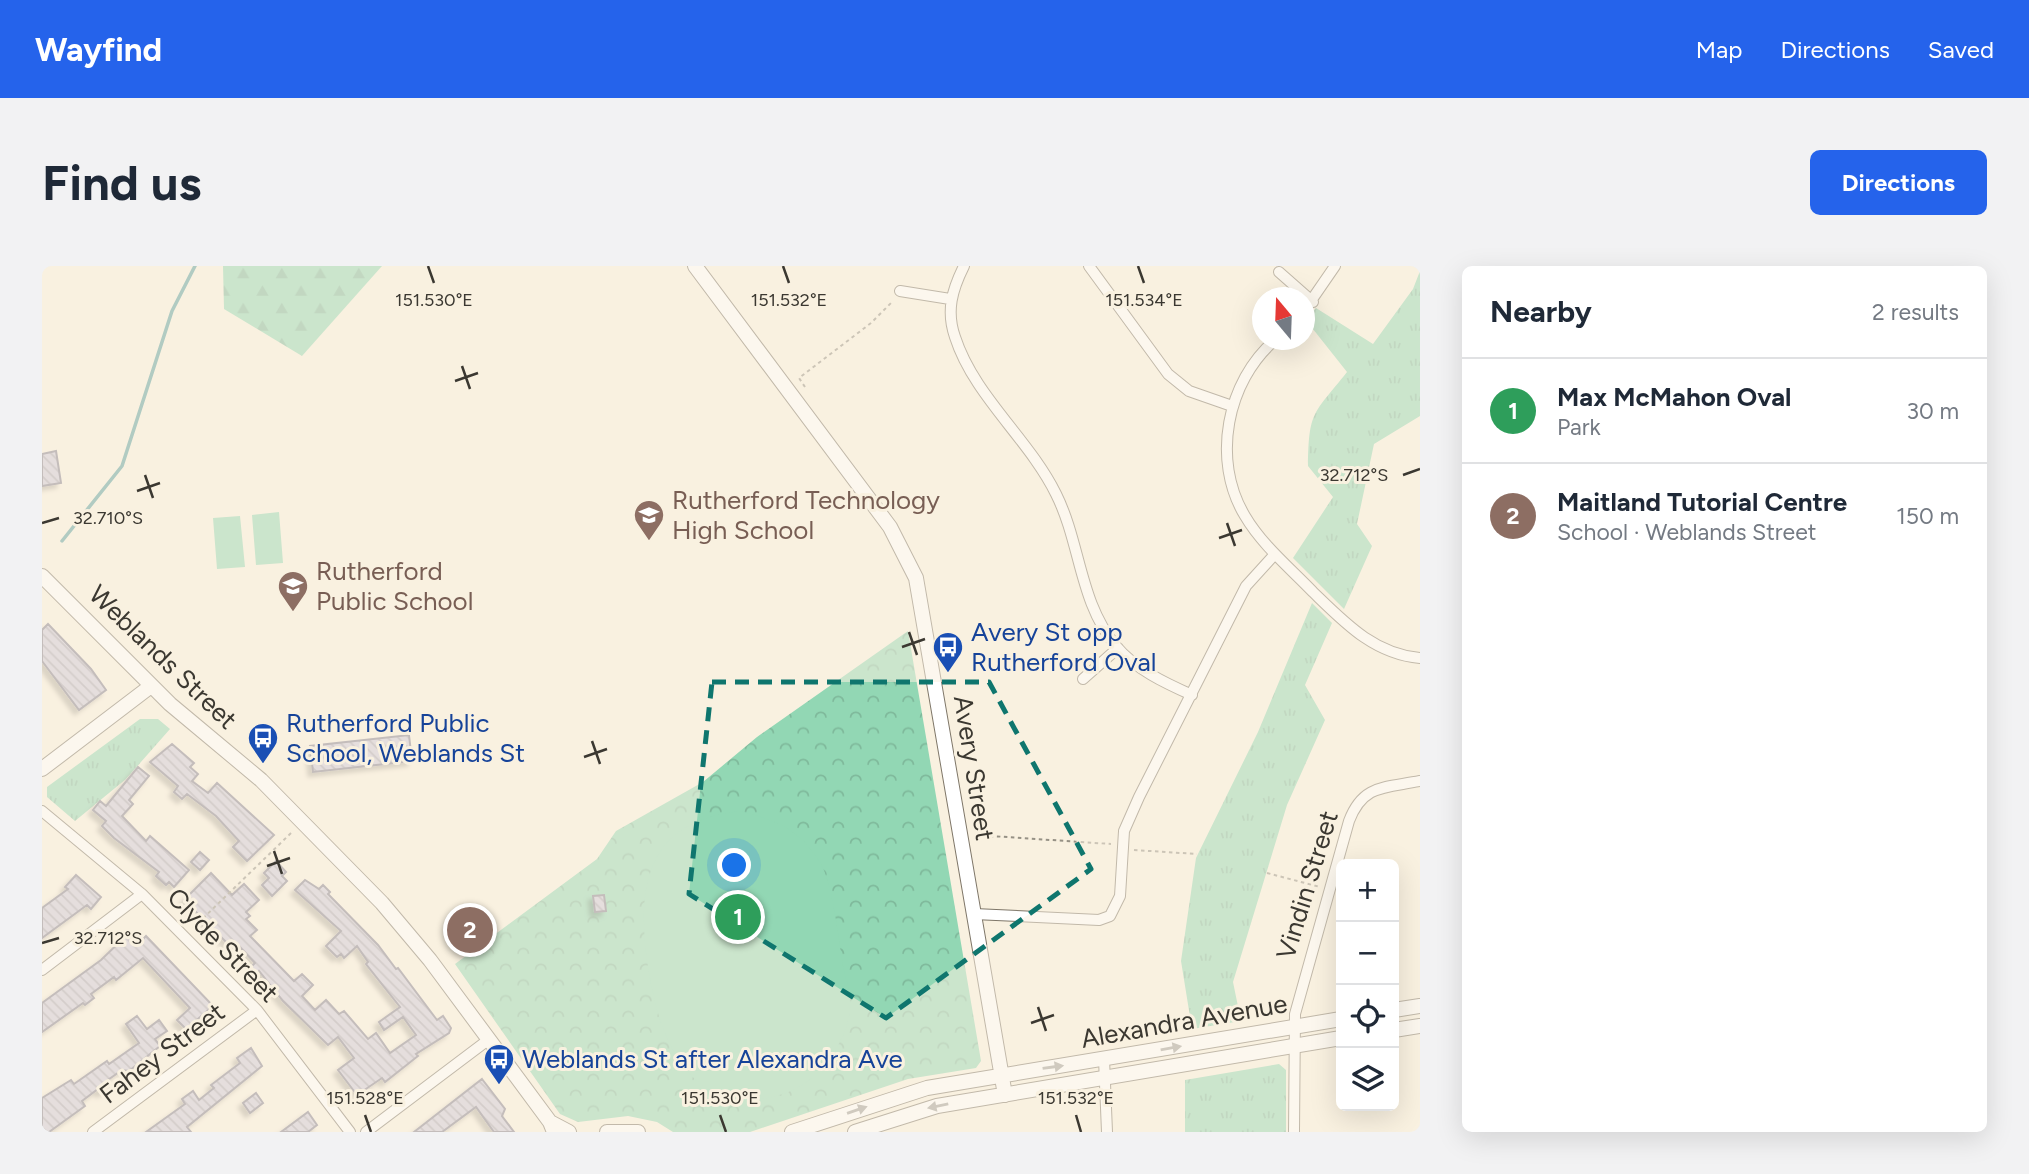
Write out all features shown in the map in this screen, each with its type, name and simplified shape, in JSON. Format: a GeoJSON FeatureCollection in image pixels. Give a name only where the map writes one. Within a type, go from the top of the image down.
{"type":"FeatureCollection","features":[{"type":"Feature","properties":{"kind":"street","name":"Avery Street"},"geometry":{"type":"LineString","coordinates":[[695,266],[890,527],[909,560],[926,626],[1005,1095]]}},
{"type":"Feature","properties":{"kind":"street"},"geometry":{"type":"LineString","coordinates":[[964,266],[950,299],[956,340],[973,373],[1055,492],[1071,534],[1086,592],[1118,648],[1152,675],[1192,695]]}},
{"type":"Feature","properties":{"kind":"street"},"geometry":{"type":"LineString","coordinates":[[1088,266],[1168,374],[1189,391],[1231,406]]}},
{"type":"Feature","properties":{"kind":"street"},"geometry":{"type":"LineString","coordinates":[[1315,299],[1335,266]]}},
{"type":"Feature","properties":{"kind":"street"},"geometry":{"type":"LineString","coordinates":[[1279,272],[1296,287]]}},
{"type":"Feature","properties":{"kind":"street"},"geometry":{"type":"LineString","coordinates":[[900,291],[950,299]]}},
{"type":"Feature","properties":{"kind":"street"},"geometry":{"type":"LineString","coordinates":[[1265,350],[1252,362],[1231,406],[1228,443],[1231,484],[1243,514],[1275,554],[1366,640],[1387,651],[1420,658]]}},
{"type":"Feature","properties":{"kind":"street"},"geometry":{"type":"LineString","coordinates":[[974,914],[1104,919],[1116,907],[1120,896],[1124,831],[1139,797],[1246,586],[1275,554]]}},
{"type":"Feature","properties":{"kind":"street","name":"Weblands Street"},"geometry":{"type":"LineString","coordinates":[[42,576],[150,686],[251,771],[382,903],[430,960],[552,1127],[569,1132]]}},
{"type":"Feature","properties":{"kind":"street"},"geometry":{"type":"LineString","coordinates":[[1083,679],[1118,648]]}},
{"type":"Feature","properties":{"kind":"street"},"geometry":{"type":"LineString","coordinates":[[42,769],[150,686]]}},
{"type":"Feature","properties":{"kind":"street","name":"Vindin Street"},"geometry":{"type":"LineString","coordinates":[[1294,1132],[1293,1027],[1303,979],[1349,821],[1362,796],[1375,789],[1420,781]]}},
{"type":"Feature","properties":{"kind":"street","name":"Clyde Street"},"geometry":{"type":"LineString","coordinates":[[42,811],[142,894],[257,1010],[350,1132]]}},
{"type":"Feature","properties":{"kind":"street"},"geometry":{"type":"LineString","coordinates":[[42,970],[142,894]]}},
{"type":"Feature","properties":{"kind":"street"},"geometry":{"type":"LineString","coordinates":[[1399,1009],[1420,1006]]}},
{"type":"Feature","properties":{"kind":"street","name":"Fahey Street"},"geometry":{"type":"LineString","coordinates":[[93,1132],[257,1010]]}},
{"type":"Feature","properties":{"kind":"street","name":"Alexandra Avenue"},"geometry":{"type":"LineString","coordinates":[[792,1132],[908,1093],[1002,1074],[1336,1020]]}},
{"type":"Feature","properties":{"kind":"street"},"geometry":{"type":"LineString","coordinates":[[1399,1029],[1420,1026]]}},
{"type":"Feature","properties":{"kind":"street","name":"Alexandra Avenue"},"geometry":{"type":"LineString","coordinates":[[855,1132],[919,1111],[1336,1039]]}},
{"type":"Feature","properties":{"kind":"street"},"geometry":{"type":"LineString","coordinates":[[366,1132],[488,1040]]}},
{"type":"Feature","properties":{"kind":"street"},"geometry":{"type":"LineString","coordinates":[[1104,1059],[1107,1132]]}},
{"type":"Feature","properties":{"kind":"street"},"geometry":{"type":"LineString","coordinates":[[607,1132],[638,1132]]}},
{"type":"Feature","properties":{"kind":"path"},"geometry":{"type":"LineString","coordinates":[[805,387],[799,379],[871,323],[900,291]]}},
{"type":"Feature","properties":{"kind":"path"},"geometry":{"type":"LineString","coordinates":[[975,828],[976,835],[1197,854]]}},
{"type":"Feature","properties":{"kind":"path"},"geometry":{"type":"LineString","coordinates":[[184,936],[291,833]]}},
{"type":"Feature","properties":{"kind":"path"},"geometry":{"type":"LineString","coordinates":[[1267,873],[1329,889]]}},
{"type":"Feature","properties":{"kind":"highlighted area"},"geometry":{"type":"Polygon","coordinates":[[[712,682],[989,682],[1091,869],[886,1018],[689,894],[712,682]]]}},
{"type":"Feature","properties":{"kind":"green space"},"geometry":{"type":"Polygon","coordinates":[[[223,266],[382,266],[302,356],[224,309],[223,266]]]}},
{"type":"Feature","properties":{"kind":"green space"},"geometry":{"type":"Polygon","coordinates":[[[1420,271],[1420,416],[1374,444],[1357,524],[1372,546],[1344,609],[1293,558],[1333,497],[1308,466],[1310,434],[1315,414],[1347,372],[1315,332],[1315,309],[1373,344],[1413,289],[1420,271]]]}},
{"type":"Feature","properties":{"kind":"green space"},"geometry":{"type":"Polygon","coordinates":[[[279,512],[283,563],[256,565],[252,515],[279,512]]]}},
{"type":"Feature","properties":{"kind":"green space"},"geometry":{"type":"Polygon","coordinates":[[[240,516],[245,567],[217,569],[213,518],[240,516]]]}},
{"type":"Feature","properties":{"kind":"green space"},"geometry":{"type":"Polygon","coordinates":[[[1312,603],[1332,623],[1305,685],[1325,720],[1287,805],[1233,982],[1241,1021],[1192,1029],[1181,961],[1196,858],[1258,732],[1312,603]]]}},
{"type":"Feature","properties":{"kind":"green space"},"geometry":{"type":"Polygon","coordinates":[[[908,631],[981,1061],[976,1068],[908,1079],[750,1132],[673,1132],[657,1122],[628,1116],[578,1122],[560,1114],[455,964],[597,859],[616,831],[703,782],[757,737],[908,631]]]}},
{"type":"Feature","properties":{"kind":"green space"},"geometry":{"type":"Polygon","coordinates":[[[140,719],[158,719],[170,729],[126,779],[75,821],[47,797],[47,787],[140,719]]]}},
{"type":"Feature","properties":{"kind":"green space"},"geometry":{"type":"Polygon","coordinates":[[[739,811],[768,819],[793,832],[820,862],[831,896],[850,998],[844,1034],[825,1064],[804,1084],[787,1093],[767,1098],[739,1099],[716,1093],[697,1081],[682,1064],[670,1044],[654,998],[645,937],[648,880],[663,847],[676,834],[698,821],[739,811]]]}},
{"type":"Feature","properties":{"kind":"green space"},"geometry":{"type":"Polygon","coordinates":[[[1279,1064],[1286,1070],[1286,1132],[1185,1132],[1185,1080],[1279,1064]]]}},
{"type":"Feature","properties":{"kind":"building"},"geometry":{"type":"Polygon","coordinates":[[[56,451],[61,483],[42,486],[42,454],[56,451]]]}},
{"type":"Feature","properties":{"kind":"building"},"geometry":{"type":"Polygon","coordinates":[[[48,624],[91,669],[106,690],[79,710],[42,661],[42,630],[48,624]]]}},
{"type":"Feature","properties":{"kind":"building"},"geometry":{"type":"Polygon","coordinates":[[[409,735],[412,761],[313,772],[310,746],[409,735]]]}},
{"type":"Feature","properties":{"kind":"building"},"geometry":{"type":"Polygon","coordinates":[[[172,744],[194,763],[190,767],[198,774],[192,781],[208,793],[217,783],[274,835],[247,861],[233,847],[239,841],[216,816],[187,794],[182,799],[174,792],[178,786],[150,762],[172,744]]]}},
{"type":"Feature","properties":{"kind":"building"},"geometry":{"type":"Polygon","coordinates":[[[138,767],[149,776],[129,800],[133,804],[122,816],[146,841],[150,836],[189,870],[174,887],[169,882],[166,885],[156,876],[159,872],[114,838],[102,826],[106,821],[93,810],[100,801],[106,806],[138,767]]]}},
{"type":"Feature","properties":{"kind":"building"},"geometry":{"type":"Polygon","coordinates":[[[200,852],[209,860],[200,870],[191,862],[200,852]]]}},
{"type":"Feature","properties":{"kind":"building"},"geometry":{"type":"Polygon","coordinates":[[[276,861],[286,872],[282,876],[287,881],[272,896],[262,885],[269,878],[264,873],[276,861]]]}},
{"type":"Feature","properties":{"kind":"building"},"geometry":{"type":"Polygon","coordinates":[[[211,873],[232,895],[244,884],[259,900],[246,912],[250,916],[246,919],[257,930],[250,936],[294,981],[302,974],[313,985],[302,996],[315,1010],[326,1000],[339,1014],[344,1011],[368,1039],[376,1033],[390,1053],[416,1035],[403,1017],[384,1030],[379,1022],[400,1007],[366,964],[368,962],[357,946],[344,958],[341,954],[337,957],[326,946],[341,931],[295,890],[305,880],[319,889],[323,885],[330,892],[328,894],[378,945],[396,969],[398,968],[437,1020],[443,1016],[451,1028],[449,1033],[416,1054],[418,1056],[385,1082],[382,1078],[357,1095],[338,1070],[354,1058],[338,1037],[328,1045],[283,1001],[259,971],[256,975],[250,968],[255,963],[240,947],[235,951],[184,900],[211,873]]]}},
{"type":"Feature","properties":{"kind":"building"},"geometry":{"type":"Polygon","coordinates":[[[76,875],[101,897],[91,909],[87,905],[42,938],[42,908],[68,889],[65,887],[76,875]]]}},
{"type":"Feature","properties":{"kind":"building"},"geometry":{"type":"Polygon","coordinates":[[[604,895],[606,911],[595,912],[593,896],[604,895]]]}},
{"type":"Feature","properties":{"kind":"building"},"geometry":{"type":"Polygon","coordinates":[[[130,932],[140,942],[146,936],[213,1006],[186,1029],[177,1020],[190,1008],[143,958],[116,980],[114,977],[91,994],[94,998],[85,1005],[83,1003],[42,1032],[42,1003],[101,960],[130,932]]]}},
{"type":"Feature","properties":{"kind":"building"},"geometry":{"type":"Polygon","coordinates":[[[137,1016],[147,1029],[159,1020],[167,1031],[155,1039],[160,1046],[129,1071],[122,1070],[105,1082],[109,1088],[101,1093],[98,1089],[82,1101],[85,1106],[49,1132],[42,1132],[42,1098],[71,1080],[74,1084],[139,1043],[126,1024],[137,1016]]]}},
{"type":"Feature","properties":{"kind":"building"},"geometry":{"type":"Polygon","coordinates":[[[251,1048],[262,1066],[187,1127],[191,1132],[146,1132],[185,1104],[182,1099],[193,1091],[199,1100],[214,1088],[211,1085],[240,1063],[237,1058],[251,1048]]]}},
{"type":"Feature","properties":{"kind":"building"},"geometry":{"type":"Polygon","coordinates":[[[482,1079],[505,1109],[502,1116],[514,1132],[494,1132],[476,1107],[442,1132],[414,1132],[482,1079]]]}},
{"type":"Feature","properties":{"kind":"building"},"geometry":{"type":"Polygon","coordinates":[[[256,1093],[263,1103],[250,1113],[243,1103],[256,1093]]]}},
{"type":"Feature","properties":{"kind":"building"},"geometry":{"type":"Polygon","coordinates":[[[308,1112],[317,1125],[308,1132],[281,1132],[308,1112]]]}},
{"type":"Feature","properties":{"kind":"waterway"},"geometry":{"type":"LineString","coordinates":[[62,541],[122,466],[172,311],[195,266]]}},
{"type":"Feature","properties":{"kind":"place","name":"Rutherford Technology High School"},"geometry":{"type":"Point","coordinates":[649,542]}},
{"type":"Feature","properties":{"kind":"place","name":"Rutherford Public School"},"geometry":{"type":"Point","coordinates":[293,613]}},
{"type":"Feature","properties":{"kind":"place","name":"Avery St opp Rutherford Oval"},"geometry":{"type":"Point","coordinates":[948,674]}},
{"type":"Feature","properties":{"kind":"place","name":"Rutherford Public School, Weblands St"},"geometry":{"type":"Point","coordinates":[263,765]}},
{"type":"Feature","properties":{"kind":"place","name":"Max McMahon Oval"},"geometry":{"type":"Point","coordinates":[738,917]}},
{"type":"Feature","properties":{"kind":"place","name":"Maitland Tutorial Centre"},"geometry":{"type":"Point","coordinates":[470,930]}},
{"type":"Feature","properties":{"kind":"place","name":"Weblands St after Alexandra Ave"},"geometry":{"type":"Point","coordinates":[499,1086]}}]}
